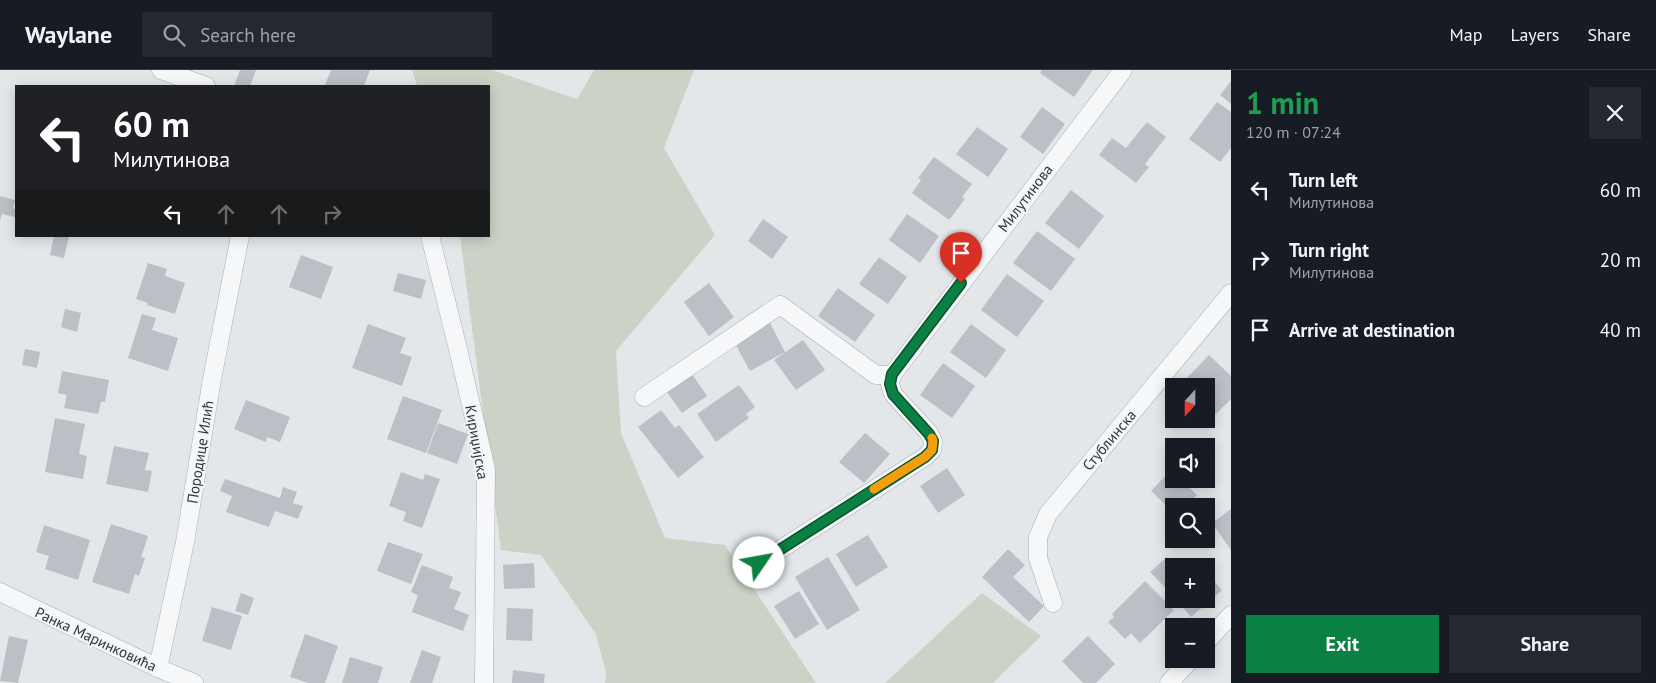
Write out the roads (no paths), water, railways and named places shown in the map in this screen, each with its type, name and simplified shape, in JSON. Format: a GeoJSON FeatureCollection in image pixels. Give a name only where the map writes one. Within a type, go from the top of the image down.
{"type":"FeatureCollection","features":[{"type":"Feature","properties":{"kind":"street"},"geometry":{"type":"LineString","coordinates":[[161,70],[203,85]]}},
{"type":"Feature","properties":{"kind":"street","name":"Милутинова"},"geometry":{"type":"LineString","coordinates":[[892,374],[1123,70]]}},
{"type":"Feature","properties":{"kind":"street","name":"Породице Илић"},"geometry":{"type":"LineString","coordinates":[[158,668],[185,542],[212,379],[240,237]]}},
{"type":"Feature","properties":{"kind":"street","name":"Кириџијска"},"geometry":{"type":"LineString","coordinates":[[430,237],[486,469],[484,683]]}},
{"type":"Feature","properties":{"kind":"street","name":"Стублинска"},"geometry":{"type":"LineString","coordinates":[[1053,603],[1038,558],[1038,536],[1048,514],[1231,293]]}},
{"type":"Feature","properties":{"kind":"street"},"geometry":{"type":"LineString","coordinates":[[644,397],[780,305],[876,375],[892,374],[890,384],[893,394],[929,434],[933,441],[932,450],[925,457],[759,563]]}},
{"type":"Feature","properties":{"kind":"street","name":"Ранка Маринковића"},"geometry":{"type":"LineString","coordinates":[[0,592],[158,668],[194,683]]}},
{"type":"Feature","properties":{"kind":"street"},"geometry":{"type":"LineString","coordinates":[[1215,632],[1231,615]]}},
{"type":"Feature","properties":{"kind":"street"},"geometry":{"type":"LineString","coordinates":[[1169,683],[1183,668]]}}]}
